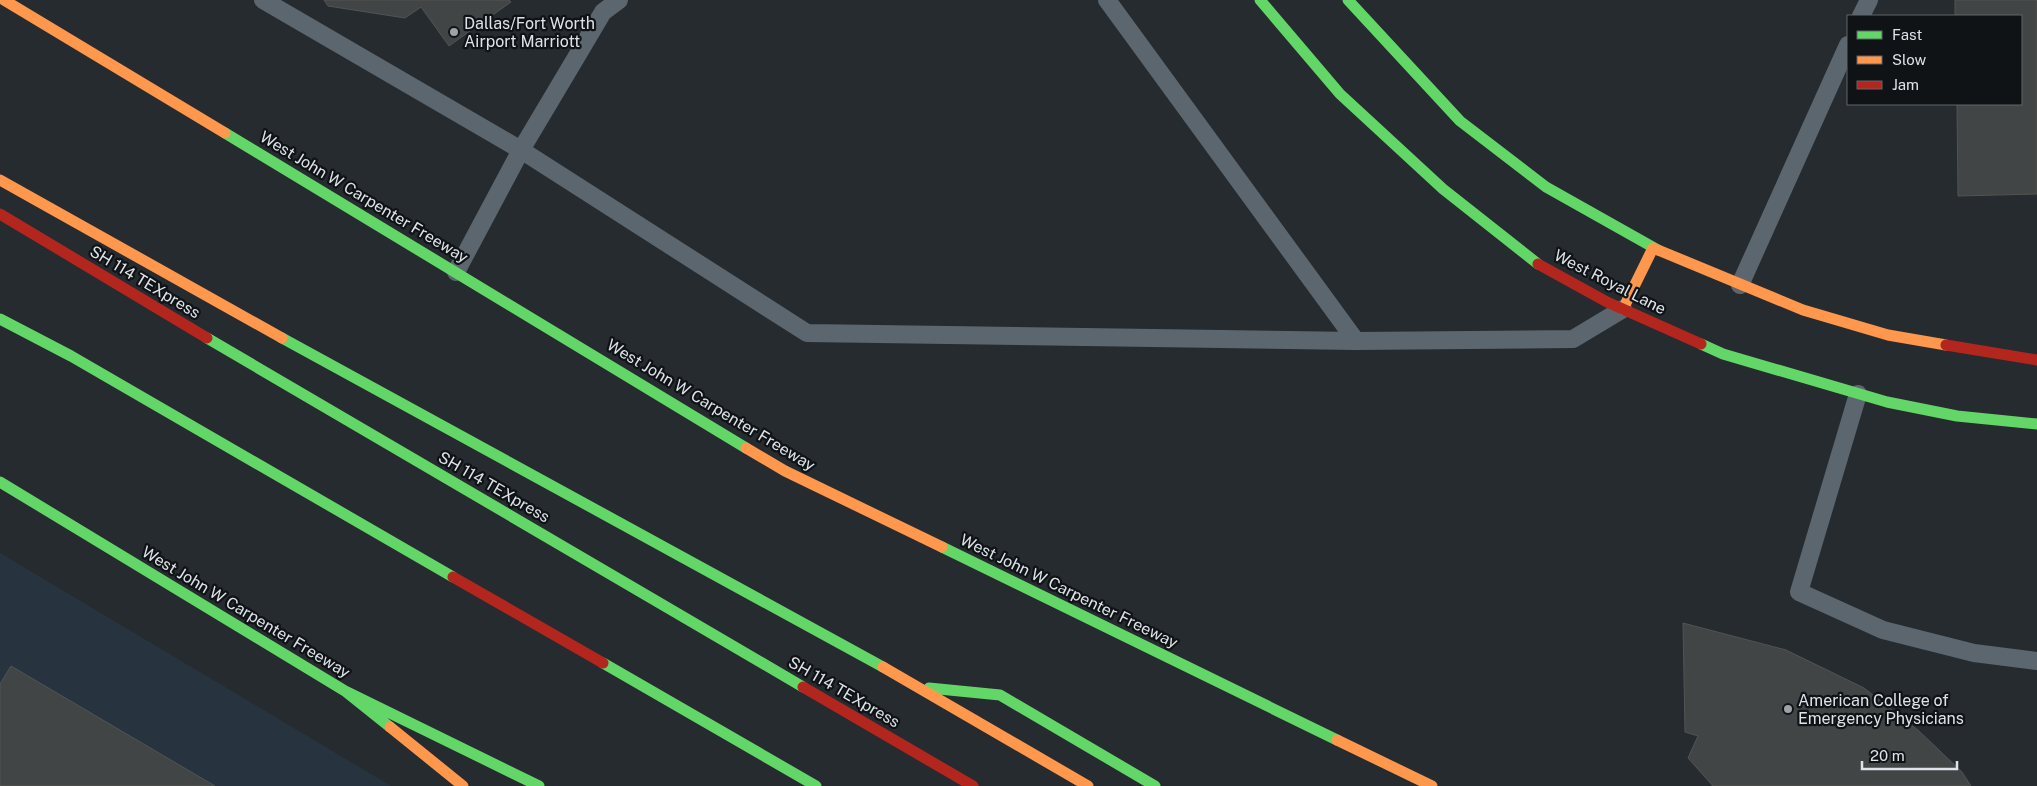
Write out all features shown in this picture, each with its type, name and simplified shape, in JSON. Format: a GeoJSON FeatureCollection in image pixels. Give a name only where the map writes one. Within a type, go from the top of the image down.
{"type":"FeatureCollection","features":[{"type":"Feature","properties":{"kind":"main road","name":"West John W Carpenter Freeway"},"geometry":{"type":"LineString","coordinates":[[4,0],[786,471],[1432,786]]}},
{"type":"Feature","properties":{"kind":"main road","name":"West Royal Lane"},"geometry":{"type":"LineString","coordinates":[[1260,0],[1340,94],[1443,189],[1538,264],[1623,309],[1723,354],[1887,402],[1957,416],[2037,424]]}},
{"type":"Feature","properties":{"kind":"main road"},"geometry":{"type":"LineString","coordinates":[[1348,0],[1460,121],[1546,187],[1653,248],[1803,310],[1888,335],[2037,360]]}},
{"type":"Feature","properties":{"kind":"main road"},"geometry":{"type":"LineString","coordinates":[[0,180],[137,258],[920,687],[1088,786]]}},
{"type":"Feature","properties":{"kind":"main road","name":"SH 114 TEXpress"},"geometry":{"type":"LineString","coordinates":[[0,214],[241,358],[973,786]]}},
{"type":"Feature","properties":{"kind":"main road"},"geometry":{"type":"LineString","coordinates":[[1623,309],[1653,248]]}},
{"type":"Feature","properties":{"kind":"main road"},"geometry":{"type":"LineString","coordinates":[[0,319],[80,361],[816,786]]}},
{"type":"Feature","properties":{"kind":"main road","name":"West John W Carpenter Freeway"},"geometry":{"type":"LineString","coordinates":[[0,482],[345,691],[463,786]]}},
{"type":"Feature","properties":{"kind":"main road"},"geometry":{"type":"LineString","coordinates":[[920,687],[1000,695],[1155,786]]}},
{"type":"Feature","properties":{"kind":"main road"},"geometry":{"type":"LineString","coordinates":[[345,691],[539,786]]}},
{"type":"Feature","properties":{"kind":"lane"},"geometry":{"type":"LineString","coordinates":[[263,0],[521,150],[807,333],[1356,341],[1573,339],[1623,309]]}},
{"type":"Feature","properties":{"kind":"lane"},"geometry":{"type":"LineString","coordinates":[[456,272],[521,150],[604,12],[619,0]]}},
{"type":"Feature","properties":{"kind":"lane"},"geometry":{"type":"LineString","coordinates":[[1107,0],[1356,341]]}},
{"type":"Feature","properties":{"kind":"lane"},"geometry":{"type":"LineString","coordinates":[[1862,15],[1869,0]]}},
{"type":"Feature","properties":{"kind":"lane"},"geometry":{"type":"LineString","coordinates":[[1740,285],[1847,47]]}},
{"type":"Feature","properties":{"kind":"lane"},"geometry":{"type":"LineString","coordinates":[[1858,394],[1799,592],[1883,630],[1974,653],[2037,661]]}},
{"type":"Feature","properties":{"kind":"shaded area"},"geometry":{"type":"Polygon","coordinates":[[[0,553],[391,786],[0,786],[0,553]]]}},
{"type":"Feature","properties":{"kind":"building","name":"Dallas/Fort Worth Airport Marriott"},"geometry":{"type":"Polygon","coordinates":[[[324,0],[509,0],[511,2],[449,46],[421,7],[405,18],[328,6],[324,0]]]}},
{"type":"Feature","properties":{"kind":"building"},"geometry":{"type":"Polygon","coordinates":[[[1955,0],[2037,0],[2037,194],[1958,196],[1957,105],[2022,105],[2022,15],[1955,15],[1955,0]]]}},
{"type":"Feature","properties":{"kind":"building","name":"American College of Emergency Physicians"},"geometry":{"type":"Polygon","coordinates":[[[1683,623],[1786,650],[1864,688],[1919,731],[1962,772],[1971,786],[1713,786],[1688,758],[1698,736],[1685,732],[1683,623]]]}},
{"type":"Feature","properties":{"kind":"building"},"geometry":{"type":"Polygon","coordinates":[[[11,666],[215,786],[0,786],[0,684],[11,666]]]}},
{"type":"Feature","properties":{"kind":"traffic: fast"},"geometry":{"type":"LineString","coordinates":[[1260,0],[1340,94],[1443,189],[1538,264]]}},
{"type":"Feature","properties":{"kind":"traffic: fast"},"geometry":{"type":"LineString","coordinates":[[1348,0],[1460,121],[1546,187],[1658,250]]}},
{"type":"Feature","properties":{"kind":"traffic: fast"},"geometry":{"type":"LineString","coordinates":[[225,133],[746,448]]}},
{"type":"Feature","properties":{"kind":"traffic: fast"},"geometry":{"type":"LineString","coordinates":[[0,319],[71,356],[453,577]]}},
{"type":"Feature","properties":{"kind":"traffic: fast"},"geometry":{"type":"LineString","coordinates":[[207,338],[803,687]]}},
{"type":"Feature","properties":{"kind":"traffic: fast"},"geometry":{"type":"LineString","coordinates":[[282,338],[883,667]]}},
{"type":"Feature","properties":{"kind":"traffic: fast"},"geometry":{"type":"LineString","coordinates":[[1701,344],[1723,354],[1887,402],[1957,416],[2037,424]]}},
{"type":"Feature","properties":{"kind":"traffic: fast"},"geometry":{"type":"LineString","coordinates":[[0,482],[345,691],[390,727]]}},
{"type":"Feature","properties":{"kind":"traffic: fast"},"geometry":{"type":"LineString","coordinates":[[942,547],[1337,740]]}},
{"type":"Feature","properties":{"kind":"traffic: fast"},"geometry":{"type":"LineString","coordinates":[[603,663],[816,786]]}},
{"type":"Feature","properties":{"kind":"traffic: fast"},"geometry":{"type":"LineString","coordinates":[[929,688],[1000,695],[1155,786]]}},
{"type":"Feature","properties":{"kind":"traffic: fast"},"geometry":{"type":"LineString","coordinates":[[345,691],[539,786]]}},
{"type":"Feature","properties":{"kind":"traffic: slow"},"geometry":{"type":"LineString","coordinates":[[4,0],[225,133]]}},
{"type":"Feature","properties":{"kind":"traffic: slow"},"geometry":{"type":"LineString","coordinates":[[0,180],[282,338]]}},
{"type":"Feature","properties":{"kind":"traffic: slow"},"geometry":{"type":"LineString","coordinates":[[1623,309],[1653,248]]}},
{"type":"Feature","properties":{"kind":"traffic: slow"},"geometry":{"type":"LineString","coordinates":[[1658,250],[1803,310],[1888,335],[1946,345]]}},
{"type":"Feature","properties":{"kind":"traffic: slow"},"geometry":{"type":"LineString","coordinates":[[746,448],[785,471],[942,547]]}},
{"type":"Feature","properties":{"kind":"traffic: slow"},"geometry":{"type":"LineString","coordinates":[[883,667],[1088,786]]}},
{"type":"Feature","properties":{"kind":"traffic: slow"},"geometry":{"type":"LineString","coordinates":[[390,727],[463,786]]}},
{"type":"Feature","properties":{"kind":"traffic: slow"},"geometry":{"type":"LineString","coordinates":[[1337,740],[1432,786]]}},
{"type":"Feature","properties":{"kind":"traffic: jam"},"geometry":{"type":"LineString","coordinates":[[0,214],[207,338]]}},
{"type":"Feature","properties":{"kind":"traffic: jam"},"geometry":{"type":"LineString","coordinates":[[1538,264],[1607,302],[1701,344]]}},
{"type":"Feature","properties":{"kind":"traffic: jam"},"geometry":{"type":"LineString","coordinates":[[1946,345],[2037,360]]}},
{"type":"Feature","properties":{"kind":"traffic: jam"},"geometry":{"type":"LineString","coordinates":[[453,577],[603,663]]}},
{"type":"Feature","properties":{"kind":"traffic: jam"},"geometry":{"type":"LineString","coordinates":[[803,687],[973,786]]}},
{"type":"Feature","properties":{"kind":"place","name":"Dallas/Fort Worth Airport Marriott"},"geometry":{"type":"Point","coordinates":[454,32]}},
{"type":"Feature","properties":{"kind":"place","name":"American College of Emergency Physicians"},"geometry":{"type":"Point","coordinates":[1788,709]}}]}
